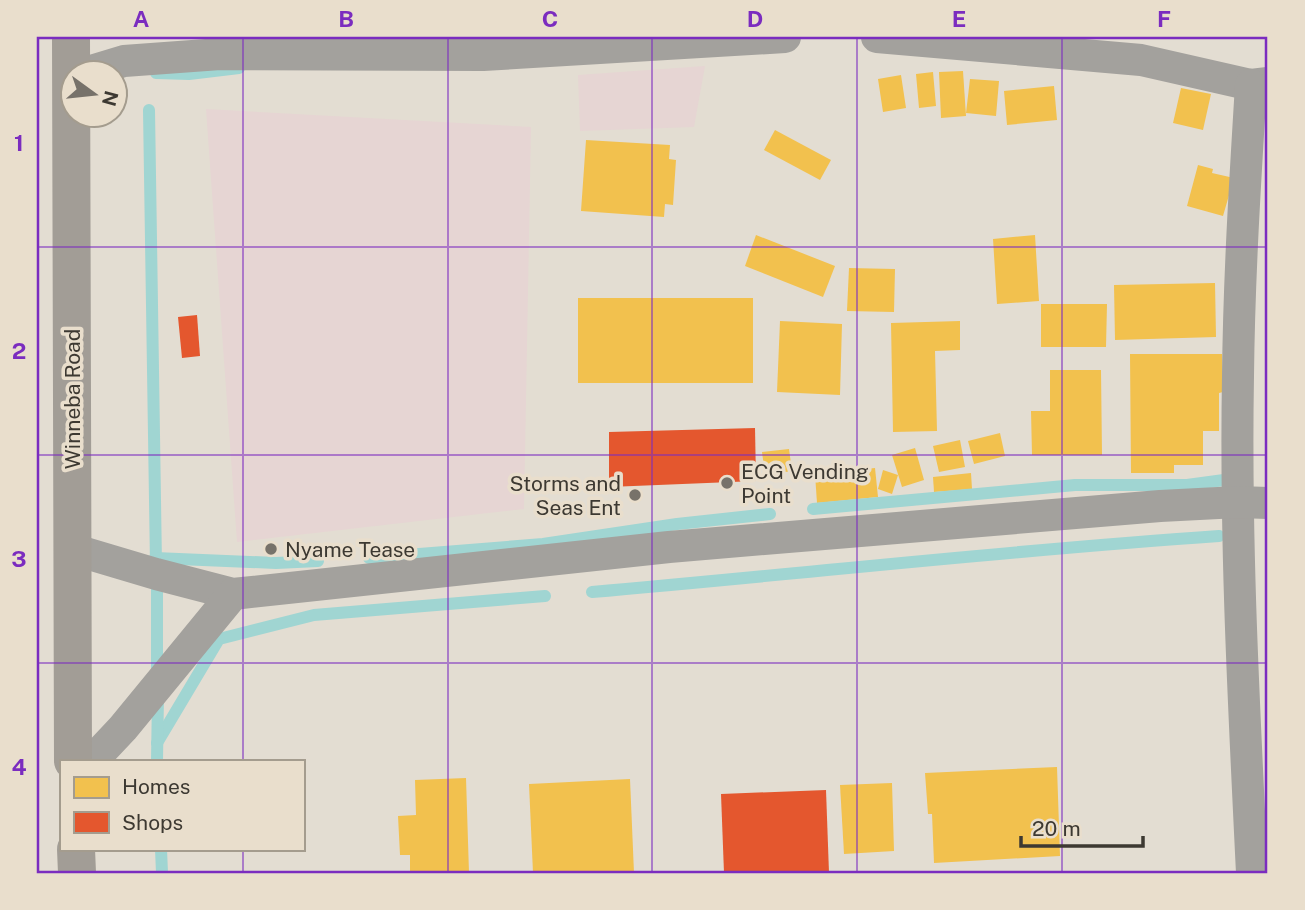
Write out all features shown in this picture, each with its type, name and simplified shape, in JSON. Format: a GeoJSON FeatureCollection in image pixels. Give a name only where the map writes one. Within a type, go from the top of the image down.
{"type":"FeatureCollection","features":[{"type":"Feature","properties":{"kind":"highway","name":"Winneba Road"},"geometry":{"type":"LineString","coordinates":[[71,37],[73,60]]}},
{"type":"Feature","properties":{"kind":"highway","name":"Winneba Road"},"geometry":{"type":"LineString","coordinates":[[73,760],[75,130]]}},
{"type":"Feature","properties":{"kind":"highway"},"geometry":{"type":"LineString","coordinates":[[76,850],[77,873]]}},
{"type":"Feature","properties":{"kind":"street"},"geometry":{"type":"LineString","coordinates":[[130,61],[220,54],[483,55],[785,37]]}},
{"type":"Feature","properties":{"kind":"street"},"geometry":{"type":"LineString","coordinates":[[877,37],[1141,60],[1260,84],[1241,259],[1253,502],[1241,657],[1252,873]]}},
{"type":"Feature","properties":{"kind":"street"},"geometry":{"type":"LineString","coordinates":[[72,549],[156,575],[233,594],[669,547],[1253,502]]}},
{"type":"Feature","properties":{"kind":"street"},"geometry":{"type":"LineString","coordinates":[[93,760],[123,728],[233,594]]}},
{"type":"Feature","properties":{"kind":"shaded area"},"geometry":{"type":"Polygon","coordinates":[[[705,66],[694,127],[580,131],[578,75],[705,66]]]}},
{"type":"Feature","properties":{"kind":"shaded area"},"geometry":{"type":"Polygon","coordinates":[[[206,109],[531,127],[524,509],[237,542],[206,109]]]}},
{"type":"Feature","properties":{"kind":"building: Homes"},"geometry":{"type":"Polygon","coordinates":[[[963,71],[966,116],[941,118],[939,72],[963,71]]]}},
{"type":"Feature","properties":{"kind":"building: Homes"},"geometry":{"type":"Polygon","coordinates":[[[933,72],[936,106],[919,108],[916,74],[933,72]]]}},
{"type":"Feature","properties":{"kind":"building: Homes"},"geometry":{"type":"Polygon","coordinates":[[[901,75],[906,108],[883,112],[878,79],[901,75]]]}},
{"type":"Feature","properties":{"kind":"building: Homes"},"geometry":{"type":"Polygon","coordinates":[[[970,79],[999,81],[996,116],[966,113],[970,79]]]}},
{"type":"Feature","properties":{"kind":"building: Homes"},"geometry":{"type":"Polygon","coordinates":[[[1054,86],[1057,120],[1007,125],[1004,91],[1054,86]]]}},
{"type":"Feature","properties":{"kind":"building: Homes"},"geometry":{"type":"Polygon","coordinates":[[[1181,88],[1211,94],[1203,130],[1173,123],[1181,88]]]}},
{"type":"Feature","properties":{"kind":"building: Homes"},"geometry":{"type":"Polygon","coordinates":[[[775,130],[831,160],[820,180],[764,150],[775,130]]]}},
{"type":"Feature","properties":{"kind":"building: Homes"},"geometry":{"type":"Polygon","coordinates":[[[586,140],[670,145],[669,159],[676,160],[673,205],[665,204],[664,217],[581,211],[586,140]]]}},
{"type":"Feature","properties":{"kind":"building: Homes"},"geometry":{"type":"Polygon","coordinates":[[[1198,165],[1213,169],[1212,173],[1234,178],[1223,216],[1187,206],[1198,165]]]}},
{"type":"Feature","properties":{"kind":"building: Homes"},"geometry":{"type":"Polygon","coordinates":[[[756,235],[835,266],[823,297],[745,266],[756,235]]]}},
{"type":"Feature","properties":{"kind":"building: Homes"},"geometry":{"type":"Polygon","coordinates":[[[1035,235],[1039,301],[997,304],[993,239],[1035,235]]]}},
{"type":"Feature","properties":{"kind":"building: Homes"},"geometry":{"type":"Polygon","coordinates":[[[849,268],[895,269],[894,312],[847,311],[849,268]]]}},
{"type":"Feature","properties":{"kind":"building: Homes"},"geometry":{"type":"Polygon","coordinates":[[[1215,283],[1216,337],[1115,340],[1114,285],[1215,283]]]}},
{"type":"Feature","properties":{"kind":"building: Homes"},"geometry":{"type":"Polygon","coordinates":[[[578,298],[753,298],[753,383],[578,383],[578,298]]]}},
{"type":"Feature","properties":{"kind":"building: Homes"},"geometry":{"type":"Polygon","coordinates":[[[1041,304],[1107,304],[1106,347],[1041,347],[1041,304]]]}},
{"type":"Feature","properties":{"kind":"building: Homes"},"geometry":{"type":"Polygon","coordinates":[[[780,321],[842,324],[840,395],[777,392],[780,321]]]}},
{"type":"Feature","properties":{"kind":"building: Homes"},"geometry":{"type":"Polygon","coordinates":[[[960,321],[960,350],[935,351],[937,431],[893,432],[891,323],[960,321]]]}},
{"type":"Feature","properties":{"kind":"building: Homes"},"geometry":{"type":"Polygon","coordinates":[[[1130,354],[1222,354],[1223,392],[1219,393],[1219,431],[1203,431],[1203,465],[1174,465],[1174,473],[1131,473],[1130,354]]]}},
{"type":"Feature","properties":{"kind":"building: Homes"},"geometry":{"type":"Polygon","coordinates":[[[1050,370],[1101,370],[1102,455],[1032,455],[1031,411],[1050,411],[1050,370]]]}},
{"type":"Feature","properties":{"kind":"building: Homes"},"geometry":{"type":"Polygon","coordinates":[[[1000,433],[1005,456],[974,464],[968,441],[1000,433]]]}},
{"type":"Feature","properties":{"kind":"building: Homes"},"geometry":{"type":"Polygon","coordinates":[[[960,440],[965,467],[939,472],[933,446],[960,440]]]}},
{"type":"Feature","properties":{"kind":"building: Homes"},"geometry":{"type":"Polygon","coordinates":[[[915,448],[924,480],[902,487],[892,455],[915,448]]]}},
{"type":"Feature","properties":{"kind":"building: Homes"},"geometry":{"type":"Polygon","coordinates":[[[789,449],[792,471],[765,475],[762,452],[789,449]]]}},
{"type":"Feature","properties":{"kind":"building: Homes"},"geometry":{"type":"Polygon","coordinates":[[[875,468],[878,497],[817,503],[815,474],[875,468]]]}},
{"type":"Feature","properties":{"kind":"building: Homes"},"geometry":{"type":"Polygon","coordinates":[[[883,470],[898,475],[892,494],[878,489],[883,470]]]}},
{"type":"Feature","properties":{"kind":"building: Homes"},"geometry":{"type":"Polygon","coordinates":[[[971,473],[972,489],[934,492],[933,477],[971,473]]]}},
{"type":"Feature","properties":{"kind":"building: Homes"},"geometry":{"type":"Polygon","coordinates":[[[1057,767],[1060,856],[934,863],[932,814],[928,814],[925,773],[1057,767]]]}},
{"type":"Feature","properties":{"kind":"building: Homes"},"geometry":{"type":"Polygon","coordinates":[[[466,778],[469,873],[410,873],[410,855],[400,855],[398,816],[416,815],[415,780],[466,778]]]}},
{"type":"Feature","properties":{"kind":"building: Homes"},"geometry":{"type":"Polygon","coordinates":[[[630,779],[634,873],[533,873],[529,784],[630,779]]]}},
{"type":"Feature","properties":{"kind":"building: Homes"},"geometry":{"type":"Polygon","coordinates":[[[892,783],[894,851],[844,854],[840,785],[892,783]]]}},
{"type":"Feature","properties":{"kind":"building: Shops"},"geometry":{"type":"Polygon","coordinates":[[[197,315],[200,356],[182,358],[178,317],[197,315]]]}},
{"type":"Feature","properties":{"kind":"building: Shops"},"geometry":{"type":"Polygon","coordinates":[[[755,428],[756,481],[609,487],[609,432],[755,428]]]}},
{"type":"Feature","properties":{"kind":"building: Shops"},"geometry":{"type":"Polygon","coordinates":[[[826,790],[829,873],[724,873],[721,794],[826,790]]]}},
{"type":"Feature","properties":{"kind":"waterway"},"geometry":{"type":"LineString","coordinates":[[156,73],[189,74],[239,68]]}},
{"type":"Feature","properties":{"kind":"waterway"},"geometry":{"type":"LineString","coordinates":[[149,110],[156,565]]}},
{"type":"Feature","properties":{"kind":"waterway"},"geometry":{"type":"LineString","coordinates":[[813,509],[1075,485],[1187,485],[1224,480]]}},
{"type":"Feature","properties":{"kind":"waterway"},"geometry":{"type":"LineString","coordinates":[[369,558],[543,544],[677,524],[770,514]]}},
{"type":"Feature","properties":{"kind":"waterway"},"geometry":{"type":"LineString","coordinates":[[592,592],[1219,536]]}},
{"type":"Feature","properties":{"kind":"waterway"},"geometry":{"type":"LineString","coordinates":[[155,558],[276,563],[318,561]]}},
{"type":"Feature","properties":{"kind":"waterway"},"geometry":{"type":"LineString","coordinates":[[157,587],[157,671]]}},
{"type":"Feature","properties":{"kind":"waterway"},"geometry":{"type":"LineString","coordinates":[[157,743],[219,639],[314,615],[545,596]]}},
{"type":"Feature","properties":{"kind":"waterway"},"geometry":{"type":"LineString","coordinates":[[157,760],[158,695]]}},
{"type":"Feature","properties":{"kind":"waterway"},"geometry":{"type":"LineString","coordinates":[[161,850],[162,873]]}},
{"type":"Feature","properties":{"kind":"place","name":"ECG Vending Point"},"geometry":{"type":"Point","coordinates":[727,483]}},
{"type":"Feature","properties":{"kind":"place","name":"Storms and Seas Ent"},"geometry":{"type":"Point","coordinates":[635,495]}},
{"type":"Feature","properties":{"kind":"place","name":"Nyame Tease"},"geometry":{"type":"Point","coordinates":[271,549]}}]}
